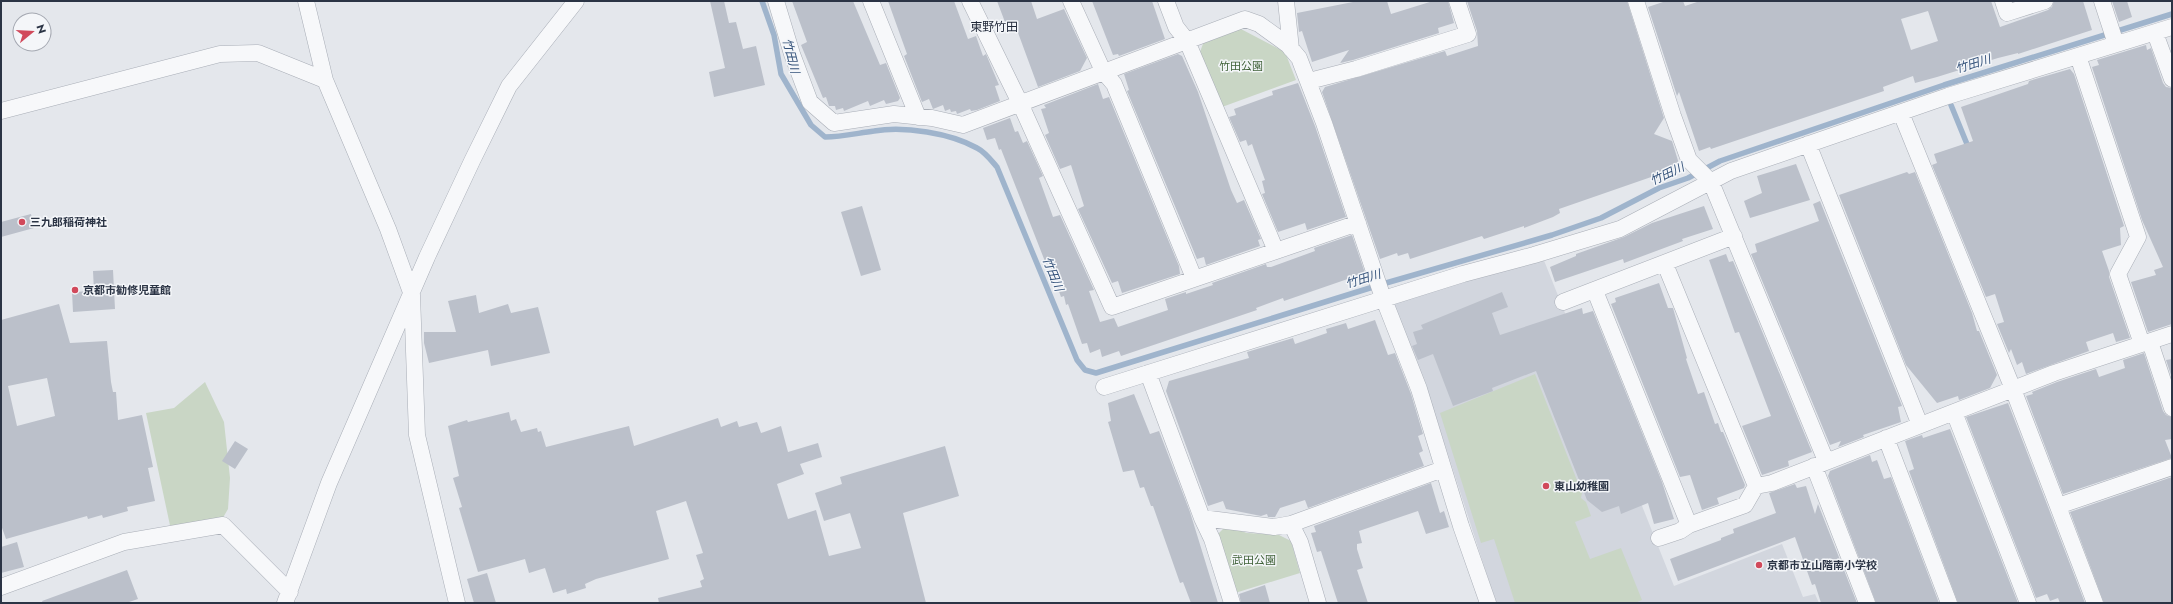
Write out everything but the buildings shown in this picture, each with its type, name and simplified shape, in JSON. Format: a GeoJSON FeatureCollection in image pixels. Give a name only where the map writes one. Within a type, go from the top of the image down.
{"type":"FeatureCollection","features":[{"type":"Feature","properties":{"kind":"street"},"geometry":{"type":"LineString","coordinates":[[306,1],[325,80],[388,229],[412,295],[417,435],[458,603]]}},
{"type":"Feature","properties":{"kind":"street"},"geometry":{"type":"LineString","coordinates":[[1,587],[124,542],[223,525],[287,598],[329,483],[412,295],[427,257],[509,86],[576,1]]}},
{"type":"Feature","properties":{"kind":"street"},"geometry":{"type":"LineString","coordinates":[[776,1],[792,54],[810,102],[834,123],[894,114],[918,118],[932,118],[963,125],[1245,19],[1259,24],[1291,49],[1299,58],[1309,81],[1382,296],[1419,389],[1488,603]]}},
{"type":"Feature","properties":{"kind":"street"},"geometry":{"type":"LineString","coordinates":[[871,1],[918,118]]}},
{"type":"Feature","properties":{"kind":"street"},"geometry":{"type":"LineString","coordinates":[[970,1],[1020,103],[1112,307],[1358,223]]}},
{"type":"Feature","properties":{"kind":"street"},"geometry":{"type":"LineString","coordinates":[[1071,1],[1103,72],[1114,84],[1194,278]]}},
{"type":"Feature","properties":{"kind":"street"},"geometry":{"type":"LineString","coordinates":[[1166,1],[1176,27],[1187,41],[1276,251]]}},
{"type":"Feature","properties":{"kind":"street"},"geometry":{"type":"LineString","coordinates":[[1286,1],[1291,49]]}},
{"type":"Feature","properties":{"kind":"street"},"geometry":{"type":"LineString","coordinates":[[1309,81],[1356,69],[1468,34],[1457,1]]}},
{"type":"Feature","properties":{"kind":"street"},"geometry":{"type":"LineString","coordinates":[[1636,1],[1673,116],[1689,160],[1707,178],[1734,236],[1820,464],[1867,603]]}},
{"type":"Feature","properties":{"kind":"street"},"geometry":{"type":"LineString","coordinates":[[2003,1],[2007,13],[2045,1]]}},
{"type":"Feature","properties":{"kind":"street"},"geometry":{"type":"LineString","coordinates":[[2102,1],[2113,36]]}},
{"type":"Feature","properties":{"kind":"street"},"geometry":{"type":"LineString","coordinates":[[1104,387],[1382,296],[1534,255],[1620,228],[1707,178],[1901,112],[2078,56],[2113,36],[2155,33],[2172,27]]}},
{"type":"Feature","properties":{"kind":"street"},"geometry":{"type":"LineString","coordinates":[[2155,33],[2172,79]]}},
{"type":"Feature","properties":{"kind":"street"},"geometry":{"type":"LineString","coordinates":[[1,111],[220,54],[258,53],[325,80]]}},
{"type":"Feature","properties":{"kind":"street"},"geometry":{"type":"LineString","coordinates":[[2078,56],[2138,237],[2118,274],[2172,408]]}},
{"type":"Feature","properties":{"kind":"street"},"geometry":{"type":"LineString","coordinates":[[1901,112],[2013,389],[2095,603]]}},
{"type":"Feature","properties":{"kind":"street"},"geometry":{"type":"LineString","coordinates":[[1808,144],[1920,425]]}},
{"type":"Feature","properties":{"kind":"street"},"geometry":{"type":"LineString","coordinates":[[1563,302],[1665,264],[1734,236]]}},
{"type":"Feature","properties":{"kind":"street"},"geometry":{"type":"LineString","coordinates":[[1665,264],[1756,486]]}},
{"type":"Feature","properties":{"kind":"street"},"geometry":{"type":"LineString","coordinates":[[1595,291],[1689,525]]}},
{"type":"Feature","properties":{"kind":"street"},"geometry":{"type":"LineString","coordinates":[[1659,538],[1680,531],[1689,525],[1744,505],[1756,486],[1772,483],[2058,372],[2172,334]]}},
{"type":"Feature","properties":{"kind":"street"},"geometry":{"type":"LineString","coordinates":[[1148,373],[1202,518],[1212,539],[1232,603]]}},
{"type":"Feature","properties":{"kind":"street"},"geometry":{"type":"LineString","coordinates":[[1954,412],[2028,603]]}},
{"type":"Feature","properties":{"kind":"street"},"geometry":{"type":"LineString","coordinates":[[1886,438],[1949,603]]}},
{"type":"Feature","properties":{"kind":"street"},"geometry":{"type":"LineString","coordinates":[[2058,506],[2172,467]]}},
{"type":"Feature","properties":{"kind":"street"},"geometry":{"type":"LineString","coordinates":[[1202,518],[1274,527],[1291,524],[1444,469]]}},
{"type":"Feature","properties":{"kind":"street"},"geometry":{"type":"LineString","coordinates":[[1291,524],[1300,542],[1318,603]]}},
{"type":"Feature","properties":{"kind":"shaded area","name":"東山幼稚園"},"geometry":{"type":"Polygon","coordinates":[[[1543,258],[1674,586],[1782,544],[1803,597],[1815,594],[1819,603],[1496,603],[1426,386],[1392,301],[1543,258]]]}},
{"type":"Feature","properties":{"kind":"green space","name":"竹田公園"},"geometry":{"type":"Polygon","coordinates":[[[1239,28],[1285,52],[1296,80],[1222,107],[1200,52],[1204,41],[1239,28]]]}},
{"type":"Feature","properties":{"kind":"green space"},"geometry":{"type":"Polygon","coordinates":[[[1535,374],[1582,493],[1581,498],[1586,502],[1591,516],[1575,522],[1590,559],[1621,548],[1642,600],[1635,603],[1515,603],[1494,539],[1481,543],[1440,413],[1535,374]]]}},
{"type":"Feature","properties":{"kind":"green space"},"geometry":{"type":"Polygon","coordinates":[[[205,382],[224,422],[230,478],[228,509],[221,521],[171,530],[146,413],[174,408],[205,382]]]}},
{"type":"Feature","properties":{"kind":"green space","name":"武田公園"},"geometry":{"type":"Polygon","coordinates":[[[1226,526],[1247,533],[1279,535],[1291,541],[1300,573],[1235,593],[1218,534],[1226,526]]]}},
{"type":"Feature","properties":{"kind":"waterway","name":"竹田川"},"geometry":{"type":"LineString","coordinates":[[762,1],[774,35],[781,74],[811,125],[825,137],[886,130],[913,130],[954,138],[980,150],[990,159],[997,167],[1077,360],[1085,370],[1096,373],[1386,283],[1552,235],[1601,218],[1659,188],[1688,178],[1720,161],[1944,85],[2172,14]]}},
{"type":"Feature","properties":{"kind":"waterway"},"geometry":{"type":"LineString","coordinates":[[1951,105],[1969,149]]}},
{"type":"Feature","properties":{"kind":"place","name":"三九郎稲荷神社"},"geometry":{"type":"Point","coordinates":[22,222]}},
{"type":"Feature","properties":{"kind":"place","name":"京都市勧修児童館"},"geometry":{"type":"Point","coordinates":[75,290]}},
{"type":"Feature","properties":{"kind":"place","name":"東山幼稚園"},"geometry":{"type":"Point","coordinates":[1546,486]}},
{"type":"Feature","properties":{"kind":"place","name":"京都市立山階南小学校"},"geometry":{"type":"Point","coordinates":[1759,565]}},
{"type":"Feature","properties":{"kind":"district","name":"東野竹田"},"geometry":{"type":"Point","coordinates":[994,27]}}]}
